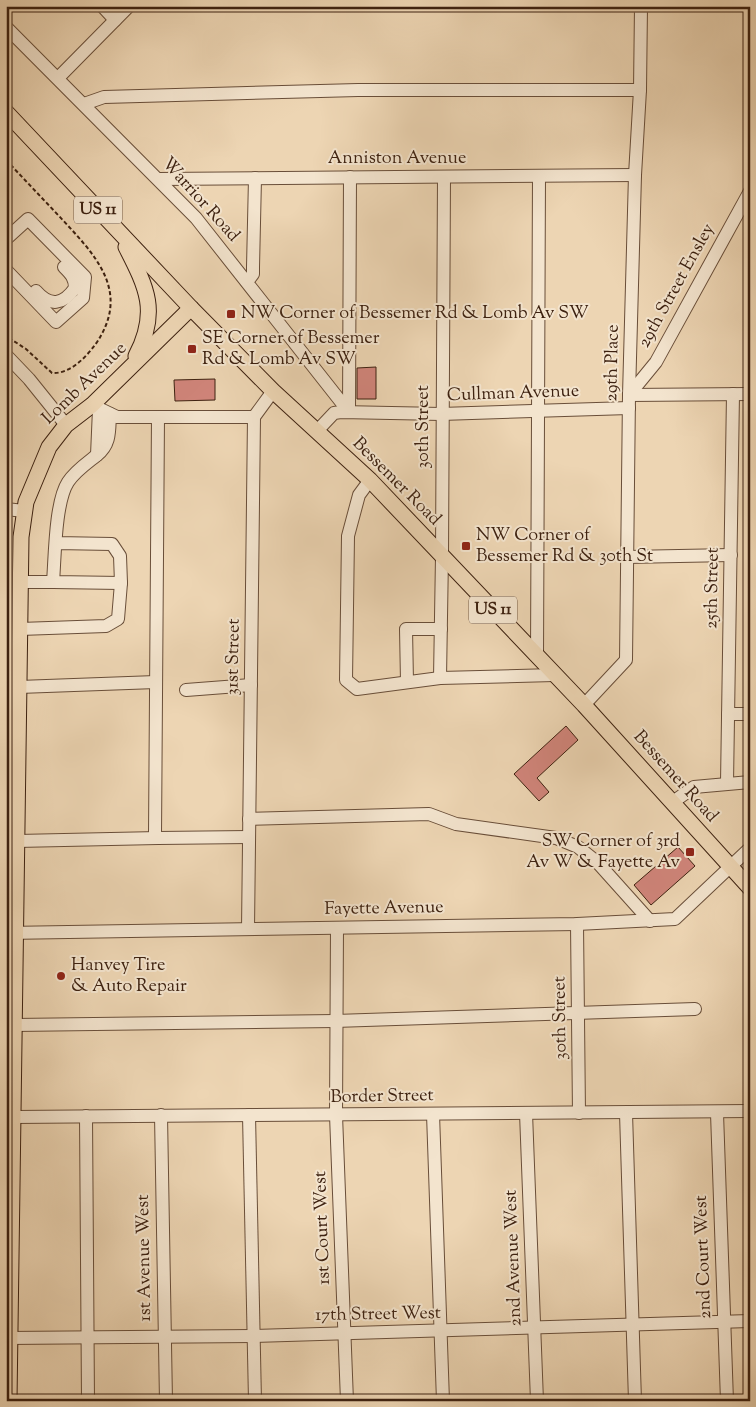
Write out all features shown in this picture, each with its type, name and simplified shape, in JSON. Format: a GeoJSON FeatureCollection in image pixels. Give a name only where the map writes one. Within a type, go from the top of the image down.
{"type":"FeatureCollection","features":[{"type":"Feature","properties":{"kind":"main road","name":"Bessemer Road"},"geometry":{"type":"LineString","coordinates":[[6,112],[190,308],[273,391],[370,480],[584,705],[750,888]]}},
{"type":"Feature","properties":{"kind":"main road"},"geometry":{"type":"LineString","coordinates":[[117,230],[144,282],[150,307],[148,329],[130,367]]}},
{"type":"Feature","properties":{"kind":"main road","name":"Lomb Avenue"},"geometry":{"type":"LineString","coordinates":[[9,1401],[11,1112],[14,1025],[11,933],[17,841],[20,582],[21,537],[24,511],[49,447],[66,425],[100,409],[130,367],[190,308]]}},
{"type":"Feature","properties":{"kind":"street"},"geometry":{"type":"LineString","coordinates":[[102,6],[115,20]]}},
{"type":"Feature","properties":{"kind":"street"},"geometry":{"type":"LineString","coordinates":[[58,78],[129,6]]}},
{"type":"Feature","properties":{"kind":"street","name":"29th Place"},"geometry":{"type":"LineString","coordinates":[[584,705],[626,660],[629,401],[635,176],[640,90],[641,6]]}},
{"type":"Feature","properties":{"kind":"street","name":"Warrior Road"},"geometry":{"type":"LineString","coordinates":[[6,27],[160,179],[196,218],[349,412]]}},
{"type":"Feature","properties":{"kind":"street"},"geometry":{"type":"LineString","coordinates":[[84,104],[104,97],[318,91],[640,90]]}},
{"type":"Feature","properties":{"kind":"street"},"geometry":{"type":"LineString","coordinates":[[537,657],[539,176]]}},
{"type":"Feature","properties":{"kind":"street","name":"Anniston Avenue"},"geometry":{"type":"LineString","coordinates":[[160,179],[635,176]]}},
{"type":"Feature","properties":{"kind":"street"},"geometry":{"type":"LineString","coordinates":[[349,412],[350,177]]}},
{"type":"Feature","properties":{"kind":"street","name":"30th Street"},"geometry":{"type":"LineString","coordinates":[[440,678],[444,177]]}},
{"type":"Feature","properties":{"kind":"street"},"geometry":{"type":"LineString","coordinates":[[247,282],[253,274],[255,178]]}},
{"type":"Feature","properties":{"kind":"street","name":"29th Street Ensley"},"geometry":{"type":"LineString","coordinates":[[629,401],[656,362],[750,191]]}},
{"type":"Feature","properties":{"kind":"street"},"geometry":{"type":"LineString","coordinates":[[6,239],[28,219],[85,278],[83,298],[56,322],[6,270]]}},
{"type":"Feature","properties":{"kind":"street"},"geometry":{"type":"LineString","coordinates":[[17,281],[28,283],[41,297],[54,303],[66,299],[75,288],[73,276],[46,248],[43,234]]}},
{"type":"Feature","properties":{"kind":"street"},"geometry":{"type":"LineString","coordinates":[[6,355],[29,379],[66,425]]}},
{"type":"Feature","properties":{"kind":"street"},"geometry":{"type":"LineString","coordinates":[[100,409],[117,417],[254,417],[273,391]]}},
{"type":"Feature","properties":{"kind":"street","name":"25th Street"},"geometry":{"type":"LineString","coordinates":[[726,782],[733,394]]}},
{"type":"Feature","properties":{"kind":"street","name":"Cullman Avenue"},"geometry":{"type":"LineString","coordinates":[[317,431],[334,413],[441,414],[537,411],[629,401],[750,394]]}},
{"type":"Feature","properties":{"kind":"street"},"geometry":{"type":"LineString","coordinates":[[53,582],[56,524],[67,483],[80,469],[105,449],[109,439],[100,409]]}},
{"type":"Feature","properties":{"kind":"street"},"geometry":{"type":"LineString","coordinates":[[158,417],[155,835],[158,838]]}},
{"type":"Feature","properties":{"kind":"street","name":"31st Street"},"geometry":{"type":"LineString","coordinates":[[248,929],[254,417]]}},
{"type":"Feature","properties":{"kind":"street"},"geometry":{"type":"LineString","coordinates":[[370,480],[359,495],[348,536],[346,680],[358,689],[440,678],[554,675]]}},
{"type":"Feature","properties":{"kind":"street"},"geometry":{"type":"LineString","coordinates":[[6,509],[24,511]]}},
{"type":"Feature","properties":{"kind":"street"},"geometry":{"type":"LineString","coordinates":[[20,629],[106,626],[118,619],[121,583],[120,556],[112,544],[56,543]]}},
{"type":"Feature","properties":{"kind":"street"},"geometry":{"type":"LineString","coordinates":[[626,557],[730,555]]}},
{"type":"Feature","properties":{"kind":"street"},"geometry":{"type":"LineString","coordinates":[[20,582],[121,583]]}},
{"type":"Feature","properties":{"kind":"street"},"geometry":{"type":"LineString","coordinates":[[407,682],[406,629],[441,629]]}},
{"type":"Feature","properties":{"kind":"street"},"geometry":{"type":"LineString","coordinates":[[19,687],[156,682]]}},
{"type":"Feature","properties":{"kind":"street"},"geometry":{"type":"LineString","coordinates":[[186,690],[251,685]]}},
{"type":"Feature","properties":{"kind":"street"},"geometry":{"type":"LineString","coordinates":[[728,714],[750,714]]}},
{"type":"Feature","properties":{"kind":"street"},"geometry":{"type":"LineString","coordinates":[[673,802],[694,787],[726,782],[750,782]]}},
{"type":"Feature","properties":{"kind":"street"},"geometry":{"type":"LineString","coordinates":[[250,819],[429,814],[456,824],[556,838],[578,847],[598,863],[650,921]]}},
{"type":"Feature","properties":{"kind":"street"},"geometry":{"type":"LineString","coordinates":[[17,841],[249,837]]}},
{"type":"Feature","properties":{"kind":"street","name":"Fayette Avenue"},"geometry":{"type":"LineString","coordinates":[[11,933],[577,924],[675,919],[750,848]]}},
{"type":"Feature","properties":{"kind":"street","name":"30th Street"},"geometry":{"type":"LineString","coordinates":[[577,924],[579,1113]]}},
{"type":"Feature","properties":{"kind":"street"},"geometry":{"type":"LineString","coordinates":[[336,1115],[335,1021],[337,928]]}},
{"type":"Feature","properties":{"kind":"street"},"geometry":{"type":"LineString","coordinates":[[14,1025],[335,1021],[695,1010]]}},
{"type":"Feature","properties":{"kind":"street","name":"Border Street"},"geometry":{"type":"LineString","coordinates":[[11,1112],[86,1116],[750,1111]]}},
{"type":"Feature","properties":{"kind":"street","name":"2nd Court West"},"geometry":{"type":"LineString","coordinates":[[717,1112],[727,1401]]}},
{"type":"Feature","properties":{"kind":"street","name":"2nd Avenue West"},"geometry":{"type":"LineString","coordinates":[[526,1113],[537,1401]]}},
{"type":"Feature","properties":{"kind":"street"},"geometry":{"type":"LineString","coordinates":[[626,1113],[635,1401]]}},
{"type":"Feature","properties":{"kind":"street"},"geometry":{"type":"LineString","coordinates":[[249,1114],[255,1401]]}},
{"type":"Feature","properties":{"kind":"street"},"geometry":{"type":"LineString","coordinates":[[433,1114],[443,1401]]}},
{"type":"Feature","properties":{"kind":"street","name":"1st Avenue West"},"geometry":{"type":"LineString","coordinates":[[161,1115],[166,1401]]}},
{"type":"Feature","properties":{"kind":"street","name":"1st Court West"},"geometry":{"type":"LineString","coordinates":[[336,1115],[347,1401]]}},
{"type":"Feature","properties":{"kind":"street"},"geometry":{"type":"LineString","coordinates":[[86,1116],[88,1401]]}},
{"type":"Feature","properties":{"kind":"street","name":"17th Street West"},"geometry":{"type":"LineString","coordinates":[[8,1338],[253,1336],[750,1321]]}},
{"type":"Feature","properties":{"kind":"building"},"geometry":{"type":"Polygon","coordinates":[[[376,367],[376,399],[357,399],[357,368],[376,367]]]}},
{"type":"Feature","properties":{"kind":"building"},"geometry":{"type":"Polygon","coordinates":[[[215,379],[215,400],[175,401],[174,380],[215,379]]]}},
{"type":"Feature","properties":{"kind":"building"},"geometry":{"type":"Polygon","coordinates":[[[566,726],[578,740],[537,778],[549,792],[539,801],[514,774],[566,726]]]}},
{"type":"Feature","properties":{"kind":"building"},"geometry":{"type":"Polygon","coordinates":[[[678,847],[695,866],[651,905],[634,885],[678,847]]]}},
{"type":"Feature","properties":{"kind":"place","name":"NW Corner of Bessemer Rd & Lomb Av SW"},"geometry":{"type":"Point","coordinates":[231,314]}},
{"type":"Feature","properties":{"kind":"place","name":"SE Corner of Bessemer Rd & Lomb Av SW"},"geometry":{"type":"Point","coordinates":[192,349]}},
{"type":"Feature","properties":{"kind":"place","name":"NW Corner of Bessemer Rd & 30th St"},"geometry":{"type":"Point","coordinates":[466,546]}},
{"type":"Feature","properties":{"kind":"place","name":"SW Corner of 3rd Av W & Fayette Av"},"geometry":{"type":"Point","coordinates":[690,852]}},
{"type":"Feature","properties":{"kind":"place","name":"Hanvey Tire & Auto Repair"},"geometry":{"type":"Point","coordinates":[61,976]}}]}
